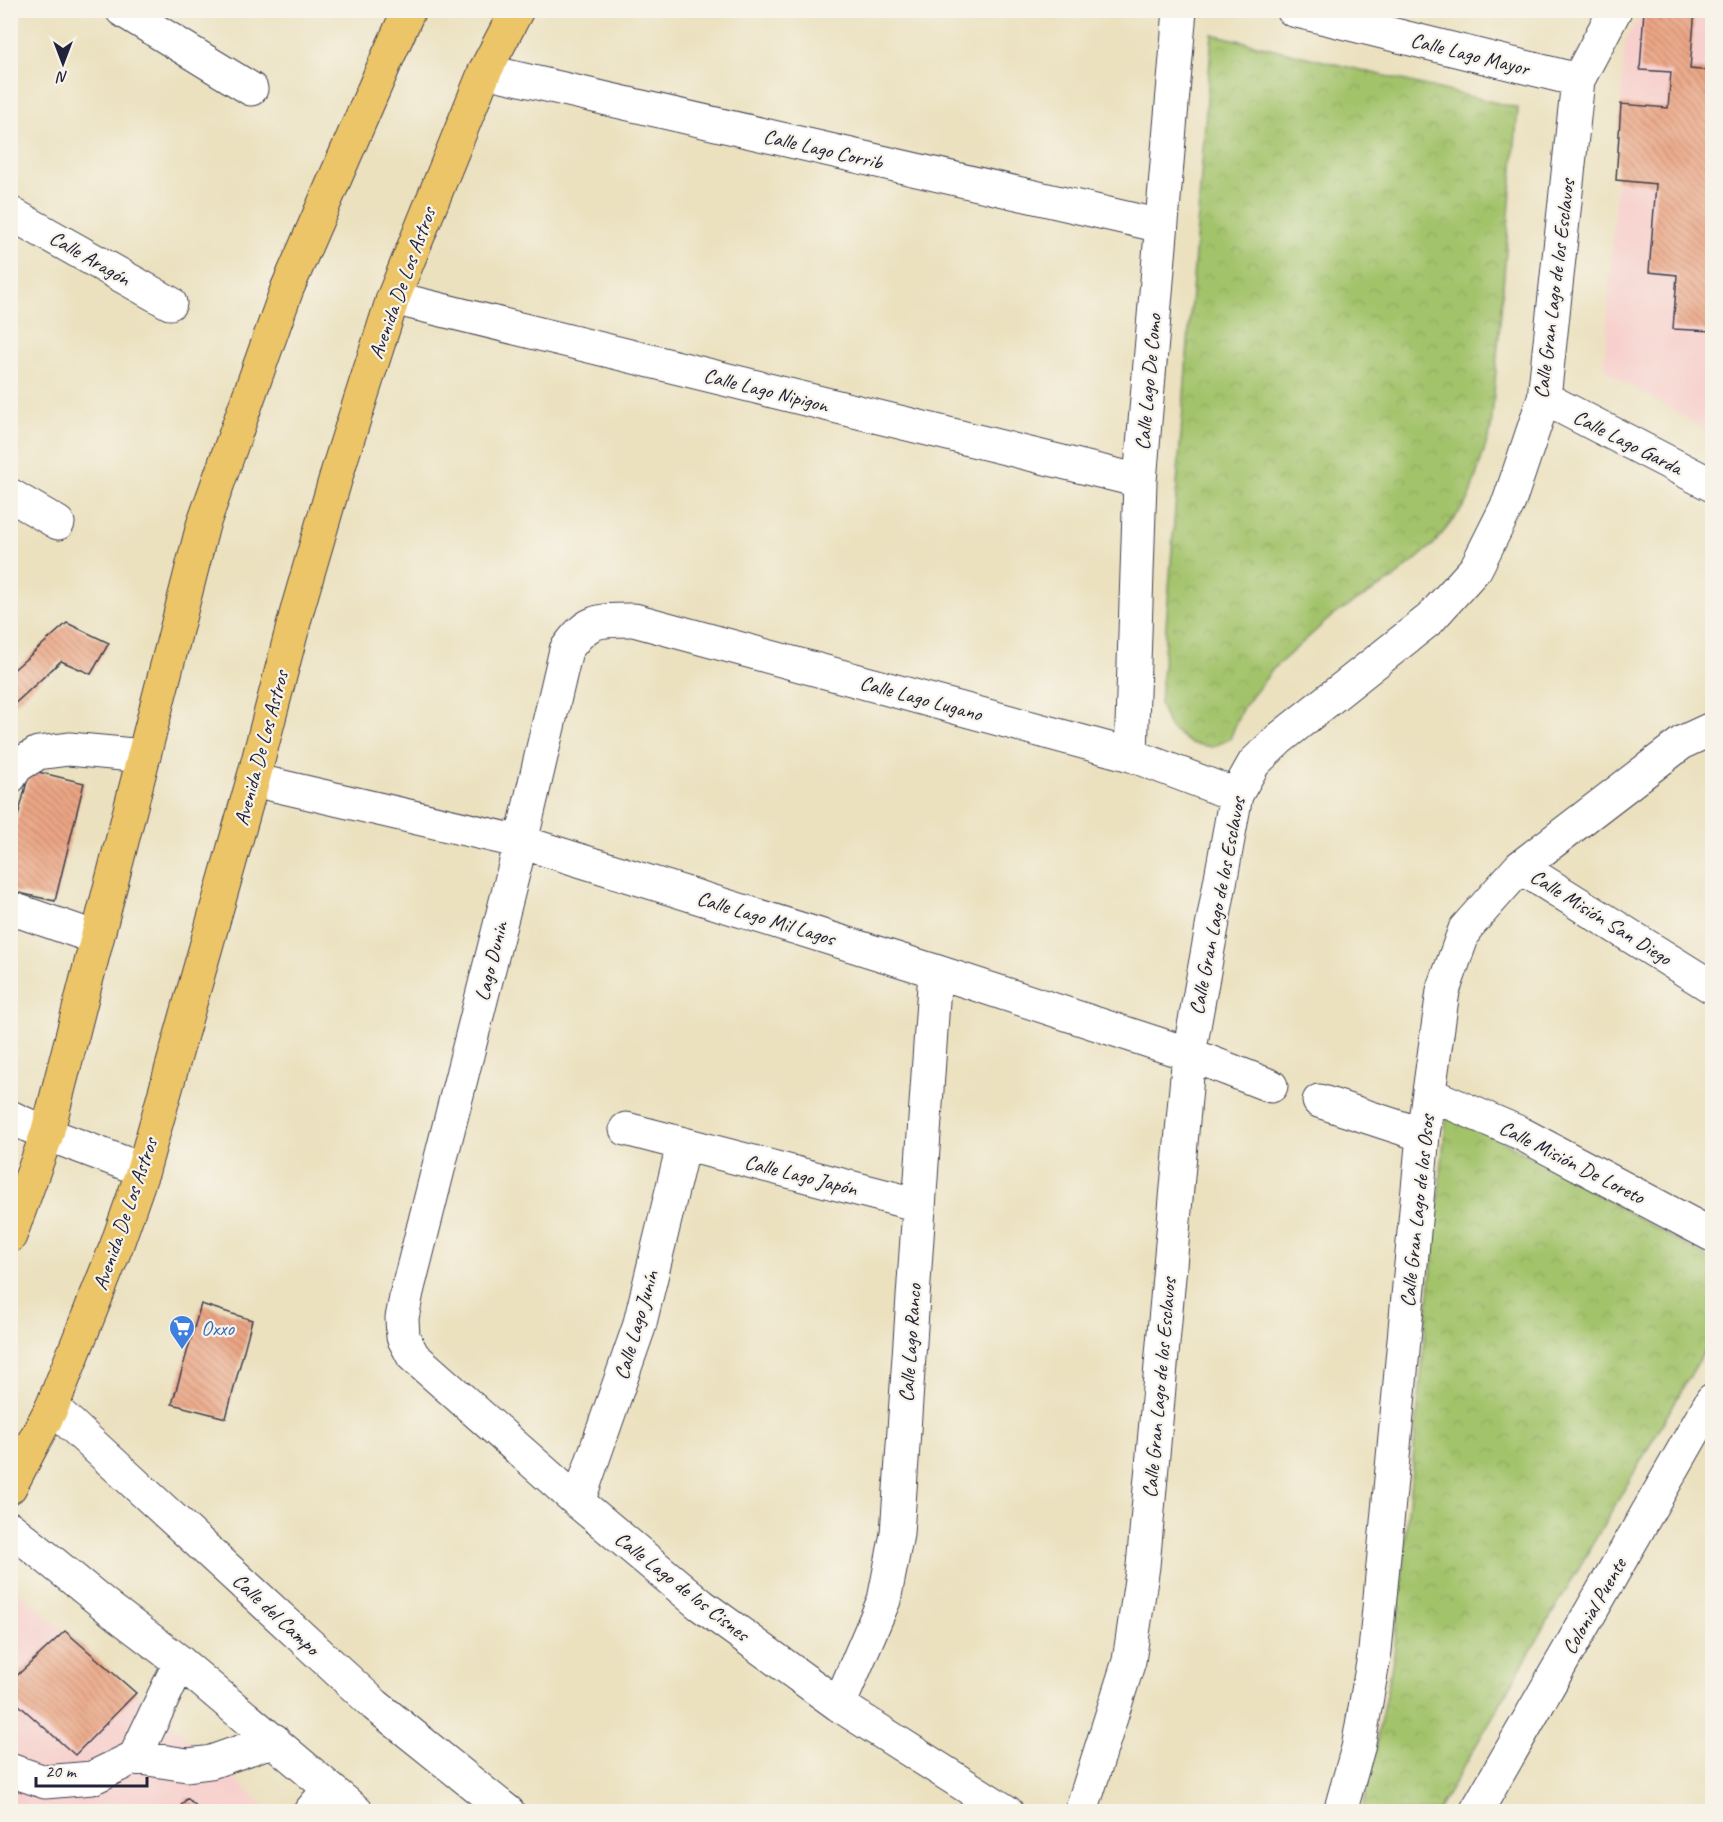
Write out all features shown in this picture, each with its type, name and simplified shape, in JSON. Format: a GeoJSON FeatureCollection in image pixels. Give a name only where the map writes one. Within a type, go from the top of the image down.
{"type":"FeatureCollection","features":[{"type":"Feature","properties":{"kind":"main road"},"geometry":{"type":"LineString","coordinates":[[10,1236],[47,1134],[203,525],[287,289],[409,10]]}},
{"type":"Feature","properties":{"kind":"main road","name":"Avenida De Los Astros"},"geometry":{"type":"LineString","coordinates":[[10,1487],[52,1407],[116,1246],[143,1170],[340,460],[393,298],[485,71],[517,10]]}},
{"type":"Feature","properties":{"kind":"street"},"geometry":{"type":"LineString","coordinates":[[122,10],[251,89]]}},
{"type":"Feature","properties":{"kind":"street","name":"Calle Lago De Como"},"geometry":{"type":"LineString","coordinates":[[1131,755],[1140,481],[1180,10]]}},
{"type":"Feature","properties":{"kind":"street","name":"Calle Lago Mayor"},"geometry":{"type":"LineString","coordinates":[[1293,10],[1578,80]]}},
{"type":"Feature","properties":{"kind":"street","name":"Calle Gran Lago de los Esclavos"},"geometry":{"type":"LineString","coordinates":[[1081,1812],[1129,1661],[1143,1566],[1189,1054],[1236,795],[1254,763],[1280,739],[1431,619],[1476,568],[1509,502],[1544,398],[1578,80],[1615,10]]}},
{"type":"Feature","properties":{"kind":"street","name":"Calle Lago Corrib"},"geometry":{"type":"LineString","coordinates":[[485,71],[1161,226]]}},
{"type":"Feature","properties":{"kind":"street","name":"Calle Aragón"},"geometry":{"type":"LineString","coordinates":[[10,213],[170,303]]}},
{"type":"Feature","properties":{"kind":"street","name":"Calle Lago Nipigon"},"geometry":{"type":"LineString","coordinates":[[393,298],[1140,481]]}},
{"type":"Feature","properties":{"kind":"street","name":"Calle Lago Garda"},"geometry":{"type":"LineString","coordinates":[[1544,398],[1713,485]]}},
{"type":"Feature","properties":{"kind":"street"},"geometry":{"type":"LineString","coordinates":[[10,495],[58,523]]}},
{"type":"Feature","properties":{"kind":"street","name":"Calle Lago Lugano"},"geometry":{"type":"LineString","coordinates":[[602,620],[634,620],[1131,755],[1236,795]]}},
{"type":"Feature","properties":{"kind":"street","name":"Lago Dunin"},"geometry":{"type":"LineString","coordinates":[[402,1318],[521,842],[566,650],[579,632],[602,620]]}},
{"type":"Feature","properties":{"kind":"street","name":"Calle Gran Lago de los Osos"},"geometry":{"type":"LineString","coordinates":[[1340,1812],[1358,1748],[1375,1651],[1423,1135],[1443,992],[1465,930],[1520,867],[1683,742],[1713,730]]}},
{"type":"Feature","properties":{"kind":"street"},"geometry":{"type":"LineString","coordinates":[[10,777],[17,766],[38,753],[69,749],[144,756]]}},
{"type":"Feature","properties":{"kind":"street","name":"Calle Lago Mil Lagos"},"geometry":{"type":"LineString","coordinates":[[253,780],[521,842],[935,971],[1189,1054],[1271,1086]]}},
{"type":"Feature","properties":{"kind":"street","name":"Calle Misión San Diego"},"geometry":{"type":"LineString","coordinates":[[1520,867],[1713,987]]}},
{"type":"Feature","properties":{"kind":"street"},"geometry":{"type":"LineString","coordinates":[[10,908],[97,938]]}},
{"type":"Feature","properties":{"kind":"street","name":"Calle Lago Ranco"},"geometry":{"type":"LineString","coordinates":[[839,1705],[884,1600],[897,1534],[935,971]]}},
{"type":"Feature","properties":{"kind":"street","name":"Calle Misión De Loreto"},"geometry":{"type":"LineString","coordinates":[[1429,1094],[1518,1132],[1713,1235]]}},
{"type":"Feature","properties":{"kind":"street"},"geometry":{"type":"LineString","coordinates":[[1319,1101],[1423,1135]]}},
{"type":"Feature","properties":{"kind":"street"},"geometry":{"type":"LineString","coordinates":[[10,1117],[47,1134],[143,1170]]}},
{"type":"Feature","properties":{"kind":"street","name":"Calle Lago Japón"},"geometry":{"type":"LineString","coordinates":[[626,1129],[919,1205]]}},
{"type":"Feature","properties":{"kind":"street","name":"Calle Lago Junín"},"geometry":{"type":"LineString","coordinates":[[578,1502],[639,1327],[683,1145]]}},
{"type":"Feature","properties":{"kind":"street","name":"Calle Lago de los Cisnes"},"geometry":{"type":"LineString","coordinates":[[402,1318],[403,1337],[413,1356],[578,1502],[701,1605],[839,1705],[1007,1812]]}},
{"type":"Feature","properties":{"kind":"street","name":"Colonial Puente"},"geometry":{"type":"LineString","coordinates":[[1476,1812],[1713,1400]]}},
{"type":"Feature","properties":{"kind":"street","name":"Calle del Campo"},"geometry":{"type":"LineString","coordinates":[[52,1407],[375,1705],[508,1812]]}},
{"type":"Feature","properties":{"kind":"street"},"geometry":{"type":"LineString","coordinates":[[10,1528],[180,1662],[274,1740],[320,1800],[357,1812]]}},
{"type":"Feature","properties":{"kind":"street"},"geometry":{"type":"LineString","coordinates":[[135,1757],[180,1662]]}},
{"type":"Feature","properties":{"kind":"street"},"geometry":{"type":"LineString","coordinates":[[10,1770],[45,1782],[92,1778],[135,1757],[187,1765],[211,1762],[274,1740]]}},
{"type":"Feature","properties":{"kind":"shaded area"},"geometry":{"type":"Polygon","coordinates":[[[1644,11],[1712,11],[1712,433],[1604,370],[1625,40],[1644,11]]]}},
{"type":"Feature","properties":{"kind":"shaded area"},"geometry":{"type":"Polygon","coordinates":[[[10,1584],[269,1809],[267,1811],[11,1811],[10,1584]]]}},
{"type":"Feature","properties":{"kind":"green space"},"geometry":{"type":"Polygon","coordinates":[[[1212,34],[1518,108],[1491,429],[1468,501],[1434,544],[1393,579],[1332,616],[1273,669],[1241,711],[1230,739],[1212,747],[1190,743],[1169,727],[1160,704],[1212,34]]]}},
{"type":"Feature","properties":{"kind":"green space"},"geometry":{"type":"Polygon","coordinates":[[[1447,1109],[1712,1260],[1712,1338],[1438,1811],[1362,1812],[1394,1655],[1447,1109]]]}},
{"type":"Feature","properties":{"kind":"building"},"geometry":{"type":"Polygon","coordinates":[[[1644,10],[1695,10],[1690,69],[1712,71],[1712,331],[1673,329],[1677,275],[1649,272],[1656,184],[1616,180],[1621,104],[1668,108],[1671,72],[1640,70],[1644,10]]]}},
{"type":"Feature","properties":{"kind":"building"},"geometry":{"type":"Polygon","coordinates":[[[67,623],[109,643],[91,674],[61,661],[10,708],[10,673],[67,623]]]}},
{"type":"Feature","properties":{"kind":"building"},"geometry":{"type":"Polygon","coordinates":[[[30,770],[84,783],[55,901],[10,891],[10,847],[30,770]]]}},
{"type":"Feature","properties":{"kind":"building"},"geometry":{"type":"Polygon","coordinates":[[[201,1304],[252,1320],[226,1418],[172,1404],[201,1304]]]}},
{"type":"Feature","properties":{"kind":"building"},"geometry":{"type":"Polygon","coordinates":[[[65,1631],[136,1693],[75,1755],[10,1697],[10,1682],[65,1631]]]}},
{"type":"Feature","properties":{"kind":"building"},"geometry":{"type":"Polygon","coordinates":[[[187,1798],[203,1812],[176,1812],[187,1798]]]}},
{"type":"Feature","properties":{"kind":"building"},"geometry":{"type":"Polygon","coordinates":[[[10,1809],[38,1810],[38,1812],[10,1812],[10,1809]]]}},
{"type":"Feature","properties":{"kind":"place","name":"Oxxo"},"geometry":{"type":"Point","coordinates":[182,1351]}}]}
